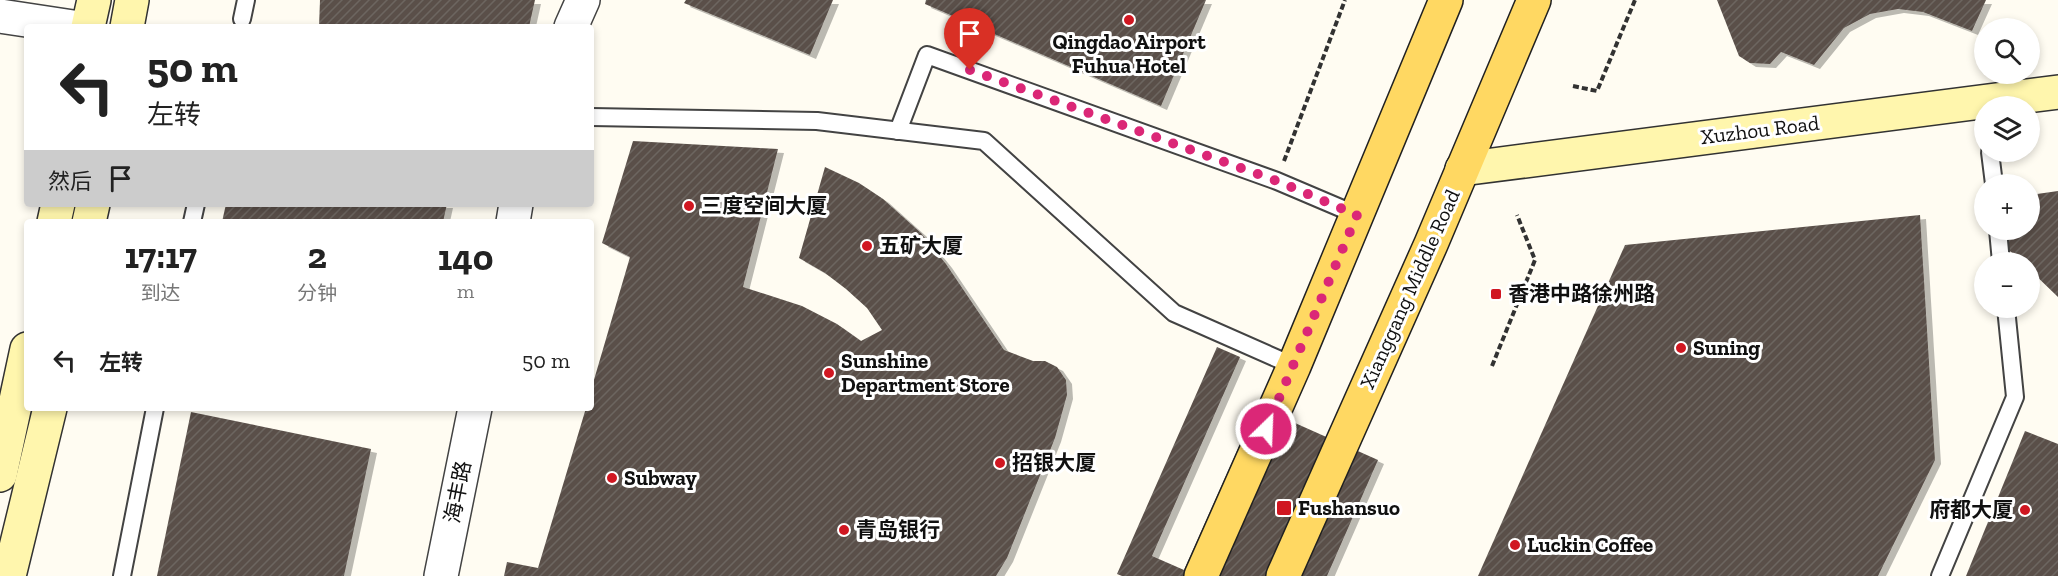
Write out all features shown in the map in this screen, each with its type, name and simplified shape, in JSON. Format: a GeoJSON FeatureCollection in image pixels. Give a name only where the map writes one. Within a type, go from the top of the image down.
{"type":"FeatureCollection","features":[{"type":"Feature","properties":{"kind":"main road"},"geometry":{"type":"LineString","coordinates":[[1201,576],[1294,366],[1446,0]]}},
{"type":"Feature","properties":{"kind":"main road","name":"Xianggang Middle Road"},"geometry":{"type":"LineString","coordinates":[[1283,576],[1431,244],[1534,0]]}},
{"type":"Feature","properties":{"kind":"street"},"geometry":{"type":"LineString","coordinates":[[89,24],[94,0]]}},
{"type":"Feature","properties":{"kind":"street"},"geometry":{"type":"LineString","coordinates":[[128,24],[132,0]]}},
{"type":"Feature","properties":{"kind":"street"},"geometry":{"type":"LineString","coordinates":[[572,24],[583,0]]}},
{"type":"Feature","properties":{"kind":"street"},"geometry":{"type":"LineString","coordinates":[[0,16],[53,24]]}},
{"type":"Feature","properties":{"kind":"street","name":"Xuzhou Road"},"geometry":{"type":"LineString","coordinates":[[2034,96],[2058,92]]}},
{"type":"Feature","properties":{"kind":"street","name":"Xuzhou Road"},"geometry":{"type":"LineString","coordinates":[[1462,169],[1974,105]]}},
{"type":"Feature","properties":{"kind":"street"},"geometry":{"type":"LineString","coordinates":[[0,475],[24,363]]}},
{"type":"Feature","properties":{"kind":"street"},"geometry":{"type":"LineString","coordinates":[[9,576],[49,411]]}},
{"type":"Feature","properties":{"kind":"street","name":"海丰路"},"geometry":{"type":"LineString","coordinates":[[441,576],[474,411]]}},
{"type":"Feature","properties":{"kind":"lane"},"geometry":{"type":"LineString","coordinates":[[242,19],[246,0]]}},
{"type":"Feature","properties":{"kind":"lane"},"geometry":{"type":"LineString","coordinates":[[898,131],[927,55],[1277,181],[1357,215]]}},
{"type":"Feature","properties":{"kind":"lane"},"geometry":{"type":"LineString","coordinates":[[594,117],[817,121],[984,141],[1174,313],[1294,366]]}},
{"type":"Feature","properties":{"kind":"lane"},"geometry":{"type":"LineString","coordinates":[[1940,576],[2015,397],[2007,318]]}},
{"type":"Feature","properties":{"kind":"lane"},"geometry":{"type":"LineString","coordinates":[[122,576],[154,411]]}},
{"type":"Feature","properties":{"kind":"path"},"geometry":{"type":"LineString","coordinates":[[1277,181],[1345,0]]}},
{"type":"Feature","properties":{"kind":"path"},"geometry":{"type":"LineString","coordinates":[[1573,86],[1597,91],[1635,0]]}},
{"type":"Feature","properties":{"kind":"path"},"geometry":{"type":"LineString","coordinates":[[1492,366],[1534,260],[1517,214]]}},
{"type":"Feature","properties":{"kind":"building"},"geometry":{"type":"Polygon","coordinates":[[[320,0],[535,0],[530,24],[319,24],[320,0]]]}},
{"type":"Feature","properties":{"kind":"building"},"geometry":{"type":"Polygon","coordinates":[[[686,0],[833,0],[810,55],[684,3],[686,0]]]}},
{"type":"Feature","properties":{"kind":"building"},"geometry":{"type":"Polygon","coordinates":[[[926,0],[1206,0],[1161,106],[925,4],[926,0]]]}},
{"type":"Feature","properties":{"kind":"building"},"geometry":{"type":"Polygon","coordinates":[[[1717,0],[1986,0],[1978,18],[1974,18],[1972,31],[1923,12],[1898,9],[1870,14],[1844,28],[1814,65],[1781,52],[1770,64],[1750,63],[1739,56],[1717,0]]]}},
{"type":"Feature","properties":{"kind":"building","name":"Sunshine Department Store"},"geometry":{"type":"Polygon","coordinates":[[[633,141],[778,149],[743,287],[802,306],[837,324],[861,341],[882,330],[867,308],[825,273],[799,258],[825,167],[859,183],[883,199],[921,233],[946,264],[1004,350],[1033,361],[1045,361],[1057,367],[1066,380],[1067,395],[1055,438],[1007,558],[996,576],[504,576],[507,562],[538,568],[585,411],[594,411],[594,380],[630,257],[602,243],[633,141]]]}},
{"type":"Feature","properties":{"kind":"building"},"geometry":{"type":"Polygon","coordinates":[[[2058,191],[2058,297],[2040,280],[2040,252],[2011,252],[2000,242],[2001,240],[2040,240],[2040,194],[2058,191]]]}},
{"type":"Feature","properties":{"kind":"building"},"geometry":{"type":"Polygon","coordinates":[[[225,207],[446,207],[444,219],[223,219],[225,207]]]}},
{"type":"Feature","properties":{"kind":"building"},"geometry":{"type":"Polygon","coordinates":[[[1920,215],[1935,460],[1878,576],[1478,576],[1625,245],[1920,215]]]}},
{"type":"Feature","properties":{"kind":"building","name":"Fushansuo"},"geometry":{"type":"Polygon","coordinates":[[[1217,347],[1240,357],[1152,556],[1184,570],[1257,406],[1378,460],[1327,576],[1122,576],[1117,574],[1217,347]]]}},
{"type":"Feature","properties":{"kind":"building"},"geometry":{"type":"Polygon","coordinates":[[[191,412],[371,449],[344,576],[157,576],[191,412]]]}},
{"type":"Feature","properties":{"kind":"building","name":"府都大厦"},"geometry":{"type":"Polygon","coordinates":[[[2025,431],[2058,444],[2058,576],[1966,576],[2025,431]]]}},
{"type":"Feature","properties":{"kind":"place","name":"Qingdao Airport Fuhua Hotel"},"geometry":{"type":"Point","coordinates":[1129,20]}},
{"type":"Feature","properties":{"kind":"place","name":"三度空间大厦"},"geometry":{"type":"Point","coordinates":[689,206]}},
{"type":"Feature","properties":{"kind":"place","name":"五矿大厦"},"geometry":{"type":"Point","coordinates":[867,246]}},
{"type":"Feature","properties":{"kind":"place","name":"香港中路徐州路"},"geometry":{"type":"Point","coordinates":[1496,294]}},
{"type":"Feature","properties":{"kind":"place","name":"Suning"},"geometry":{"type":"Point","coordinates":[1681,348]}},
{"type":"Feature","properties":{"kind":"place","name":"Sunshine Department Store"},"geometry":{"type":"Point","coordinates":[829,373]}},
{"type":"Feature","properties":{"kind":"place","name":"招银大厦"},"geometry":{"type":"Point","coordinates":[1000,463]}},
{"type":"Feature","properties":{"kind":"place","name":"Subway"},"geometry":{"type":"Point","coordinates":[612,478]}},
{"type":"Feature","properties":{"kind":"place","name":"Fushansuo"},"geometry":{"type":"Point","coordinates":[1284,508]}},
{"type":"Feature","properties":{"kind":"place","name":"府都大厦"},"geometry":{"type":"Point","coordinates":[2025,510]}},
{"type":"Feature","properties":{"kind":"place","name":"青岛银行"},"geometry":{"type":"Point","coordinates":[844,530]}},
{"type":"Feature","properties":{"kind":"place","name":"Luckin Coffee"},"geometry":{"type":"Point","coordinates":[1515,545]}},
{"type":"Feature","properties":{"kind":"route"},"geometry":{"type":"LineString","coordinates":[[970,70],[1277,181],[1357,215],[1266,429]]}}]}
